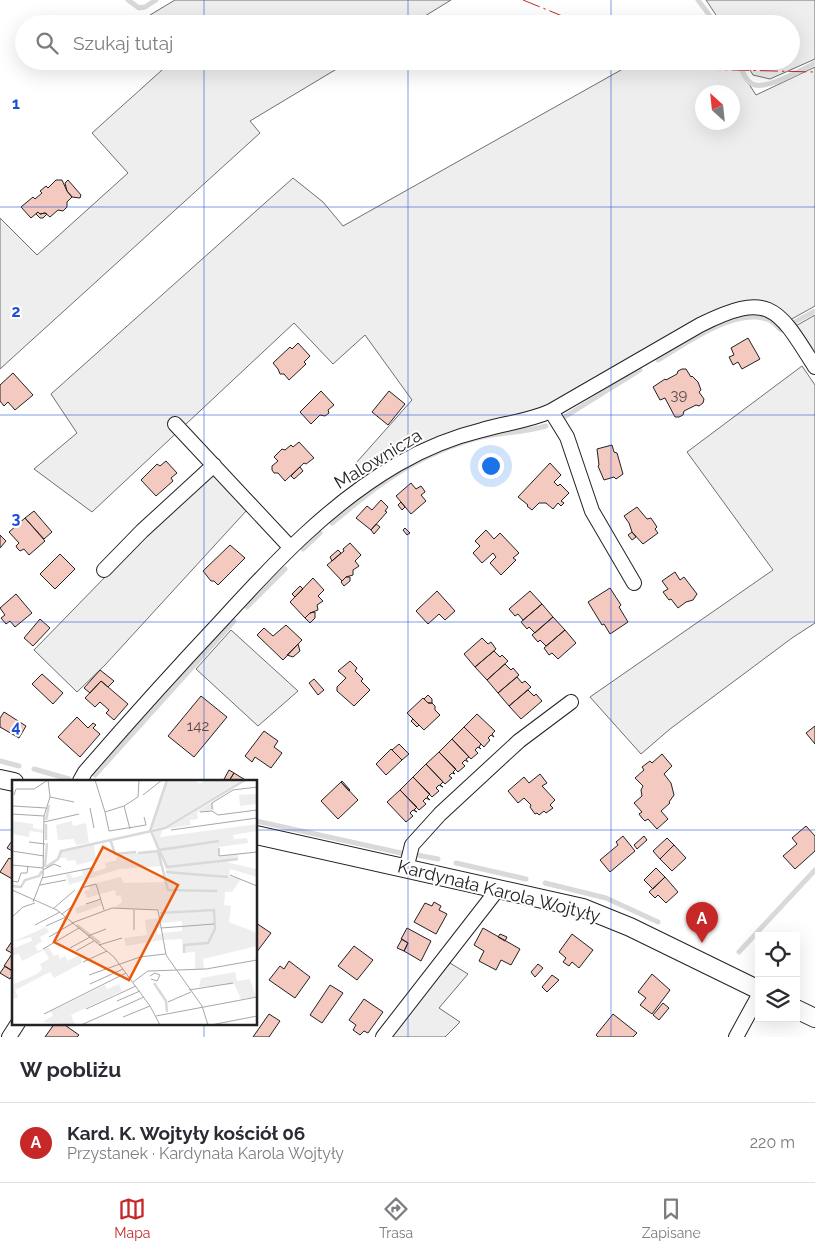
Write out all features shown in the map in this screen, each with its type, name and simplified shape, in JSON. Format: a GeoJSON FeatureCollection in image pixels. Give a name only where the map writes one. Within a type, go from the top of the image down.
{"type":"FeatureCollection","features":[{"type":"Feature","properties":{"kind":"street","name":"Malownicza"},"geometry":{"type":"LineString","coordinates":[[81,780],[85,772],[144,703],[290,547],[350,495],[399,464],[438,444],[462,435],[534,418],[551,411],[700,325],[720,315],[742,308],[761,307],[772,310],[787,325],[815,367]]}},
{"type":"Feature","properties":{"kind":"street"},"geometry":{"type":"LineString","coordinates":[[551,411],[567,437],[592,511],[634,583]]}},
{"type":"Feature","properties":{"kind":"street"},"geometry":{"type":"LineString","coordinates":[[175,424],[290,547]]}},
{"type":"Feature","properties":{"kind":"street"},"geometry":{"type":"LineString","coordinates":[[104,570],[142,531],[214,465]]}},
{"type":"Feature","properties":{"kind":"street"},"geometry":{"type":"LineString","coordinates":[[406,869],[412,845],[440,814],[519,741],[571,702]]}},
{"type":"Feature","properties":{"kind":"street","name":"Kardynała Karola Wojtyły"},"geometry":{"type":"LineString","coordinates":[[258,835],[583,908],[657,940],[755,988]]}},
{"type":"Feature","properties":{"kind":"street"},"geometry":{"type":"LineString","coordinates":[[383,1037],[498,889]]}},
{"type":"Feature","properties":{"kind":"street"},"geometry":{"type":"LineString","coordinates":[[736,1037],[755,1002]]}},
{"type":"Feature","properties":{"kind":"street"},"geometry":{"type":"LineString","coordinates":[[800,1011],[815,1018]]}},
{"type":"Feature","properties":{"kind":"street"},"geometry":{"type":"LineString","coordinates":[[9,1037],[17,1024]]}},
{"type":"Feature","properties":{"kind":"shaded area"},"geometry":{"type":"Polygon","coordinates":[[[175,0],[451,0],[427,15],[150,15],[175,0]]]}},
{"type":"Feature","properties":{"kind":"shaded area"},"geometry":{"type":"Polygon","coordinates":[[[706,0],[815,0],[815,59],[800,66],[800,15],[716,15],[706,0]]]}},
{"type":"Feature","properties":{"kind":"shaded area"},"geometry":{"type":"Polygon","coordinates":[[[815,67],[815,306],[790,320],[780,310],[756,301],[555,404],[368,477],[356,463],[412,400],[365,335],[333,364],[294,323],[92,512],[34,469],[77,433],[51,394],[293,178],[323,202],[343,226],[621,70],[740,70],[756,95],[815,67]]]}},
{"type":"Feature","properties":{"kind":"shaded area"},"geometry":{"type":"Polygon","coordinates":[[[162,70],[335,70],[250,121],[260,133],[0,369],[0,218],[37,255],[128,173],[92,133],[162,70]]]}},
{"type":"Feature","properties":{"kind":"shaded area"},"geometry":{"type":"Polygon","coordinates":[[[750,70],[790,70],[770,79],[753,75],[750,70]]]}},
{"type":"Feature","properties":{"kind":"shaded area"},"geometry":{"type":"Polygon","coordinates":[[[815,315],[815,359],[794,327],[815,315]]]}},
{"type":"Feature","properties":{"kind":"shaded area"},"geometry":{"type":"Polygon","coordinates":[[[802,366],[815,385],[815,623],[670,729],[641,754],[590,697],[773,570],[687,452],[802,366]]]}},
{"type":"Feature","properties":{"kind":"shaded area"},"geometry":{"type":"Polygon","coordinates":[[[214,473],[247,510],[105,665],[77,692],[34,650],[145,536],[214,473]]]}},
{"type":"Feature","properties":{"kind":"shaded area"},"geometry":{"type":"Polygon","coordinates":[[[231,630],[298,691],[258,726],[196,669],[231,630]]]}},
{"type":"Feature","properties":{"kind":"shaded area"},"geometry":{"type":"Polygon","coordinates":[[[450,963],[468,974],[439,1008],[460,1022],[445,1037],[390,1037],[450,963]]]}},
{"type":"Feature","properties":{"kind":"building"},"geometry":{"type":"Polygon","coordinates":[[[56,180],[62,180],[72,197],[67,202],[67,207],[63,211],[58,210],[50,217],[45,213],[40,214],[38,212],[31,218],[21,207],[33,197],[35,199],[42,193],[40,191],[46,186],[48,188],[56,180]]]}},
{"type":"Feature","properties":{"kind":"building"},"geometry":{"type":"Polygon","coordinates":[[[68,180],[81,195],[80,198],[72,197],[67,191],[65,183],[68,180]]]}},
{"type":"Feature","properties":{"kind":"building"},"geometry":{"type":"Polygon","coordinates":[[[38,212],[40,214],[47,214],[40,218],[36,214],[38,212]]]}},
{"type":"Feature","properties":{"kind":"building"},"geometry":{"type":"Polygon","coordinates":[[[748,338],[760,359],[742,369],[738,362],[733,365],[729,357],[734,355],[731,348],[748,338]]]}},
{"type":"Feature","properties":{"kind":"building"},"geometry":{"type":"Polygon","coordinates":[[[298,343],[310,356],[304,362],[306,364],[289,380],[284,374],[280,374],[273,363],[290,347],[292,349],[298,343]]]}},
{"type":"Feature","properties":{"kind":"building"},"geometry":{"type":"Polygon","coordinates":[[[682,369],[686,369],[691,377],[698,382],[701,390],[699,392],[704,399],[703,403],[699,406],[696,405],[684,411],[683,415],[675,417],[665,398],[660,400],[653,387],[677,374],[682,369]]]}},
{"type":"Feature","properties":{"kind":"building"},"geometry":{"type":"Polygon","coordinates":[[[13,373],[33,395],[15,410],[8,402],[4,406],[0,401],[0,385],[13,373]]]}},
{"type":"Feature","properties":{"kind":"building"},"geometry":{"type":"Polygon","coordinates":[[[321,391],[334,405],[328,410],[329,413],[325,416],[320,415],[311,424],[300,412],[321,391]]]}},
{"type":"Feature","properties":{"kind":"building"},"geometry":{"type":"Polygon","coordinates":[[[389,391],[405,404],[388,425],[372,412],[389,391]]]}},
{"type":"Feature","properties":{"kind":"building"},"geometry":{"type":"Polygon","coordinates":[[[299,442],[314,458],[306,464],[304,463],[285,481],[278,473],[274,473],[272,470],[272,466],[278,461],[274,457],[282,449],[285,450],[291,445],[293,447],[299,442]]]}},
{"type":"Feature","properties":{"kind":"building"},"geometry":{"type":"Polygon","coordinates":[[[612,445],[614,452],[617,453],[623,474],[616,479],[614,477],[604,480],[598,466],[597,449],[612,445]]]}},
{"type":"Feature","properties":{"kind":"building"},"geometry":{"type":"Polygon","coordinates":[[[166,461],[177,473],[171,478],[173,481],[156,496],[141,480],[157,464],[160,466],[166,461]]]}},
{"type":"Feature","properties":{"kind":"building"},"geometry":{"type":"Polygon","coordinates":[[[550,463],[561,475],[554,482],[558,486],[560,484],[569,493],[561,501],[564,503],[561,506],[558,503],[553,509],[546,503],[539,503],[532,510],[518,497],[550,463]]]}},
{"type":"Feature","properties":{"kind":"building"},"geometry":{"type":"Polygon","coordinates":[[[300,467],[303,471],[294,479],[291,476],[300,467]]]}},
{"type":"Feature","properties":{"kind":"building"},"geometry":{"type":"Polygon","coordinates":[[[411,483],[416,489],[421,486],[425,492],[421,495],[426,501],[411,514],[396,496],[411,483]]]}},
{"type":"Feature","properties":{"kind":"building"},"geometry":{"type":"Polygon","coordinates":[[[381,500],[388,507],[385,511],[387,512],[371,530],[356,518],[367,506],[372,510],[381,500]]]}},
{"type":"Feature","properties":{"kind":"building"},"geometry":{"type":"Polygon","coordinates":[[[401,502],[405,507],[402,510],[398,505],[401,502]]]}},
{"type":"Feature","properties":{"kind":"building"},"geometry":{"type":"Polygon","coordinates":[[[637,507],[647,519],[651,518],[657,527],[655,529],[658,533],[643,544],[632,532],[624,516],[637,507]]]}},
{"type":"Feature","properties":{"kind":"building"},"geometry":{"type":"Polygon","coordinates":[[[34,511],[52,532],[44,539],[25,518],[34,511]]]}},
{"type":"Feature","properties":{"kind":"building"},"geometry":{"type":"Polygon","coordinates":[[[25,518],[45,541],[29,555],[24,549],[20,551],[17,548],[16,546],[19,543],[9,532],[25,518]]]}},
{"type":"Feature","properties":{"kind":"building"},"geometry":{"type":"Polygon","coordinates":[[[376,524],[380,527],[374,534],[371,530],[376,524]]]}},
{"type":"Feature","properties":{"kind":"building"},"geometry":{"type":"Polygon","coordinates":[[[405,528],[410,533],[407,535],[403,530],[405,528]]]}},
{"type":"Feature","properties":{"kind":"building"},"geometry":{"type":"Polygon","coordinates":[[[486,530],[494,539],[500,533],[519,553],[513,558],[516,560],[501,575],[490,563],[496,557],[493,553],[482,563],[473,553],[480,546],[475,541],[486,530]]]}},
{"type":"Feature","properties":{"kind":"building"},"geometry":{"type":"Polygon","coordinates":[[[632,532],[636,537],[632,540],[628,535],[632,532]]]}},
{"type":"Feature","properties":{"kind":"building"},"geometry":{"type":"Polygon","coordinates":[[[0,535],[6,541],[0,548],[0,535]]]}},
{"type":"Feature","properties":{"kind":"building"},"geometry":{"type":"Polygon","coordinates":[[[350,543],[361,555],[355,561],[359,566],[353,570],[353,575],[346,577],[342,581],[327,565],[344,551],[343,549],[350,543]]]}},
{"type":"Feature","properties":{"kind":"building"},"geometry":{"type":"Polygon","coordinates":[[[230,545],[245,558],[218,585],[211,581],[203,571],[230,545]]]}},
{"type":"Feature","properties":{"kind":"building"},"geometry":{"type":"Polygon","coordinates":[[[338,550],[341,553],[332,561],[330,557],[338,550]]]}},
{"type":"Feature","properties":{"kind":"building"},"geometry":{"type":"Polygon","coordinates":[[[60,554],[75,569],[55,589],[40,574],[60,554]]]}},
{"type":"Feature","properties":{"kind":"building"},"geometry":{"type":"Polygon","coordinates":[[[675,572],[680,580],[684,577],[697,594],[693,600],[686,602],[678,608],[663,592],[668,589],[662,581],[675,572]]]}},
{"type":"Feature","properties":{"kind":"building"},"geometry":{"type":"Polygon","coordinates":[[[346,577],[350,577],[350,581],[344,586],[341,582],[346,577]]]}},
{"type":"Feature","properties":{"kind":"building"},"geometry":{"type":"Polygon","coordinates":[[[313,578],[324,590],[318,596],[323,601],[317,605],[318,610],[310,613],[305,618],[290,602],[313,578]]]}},
{"type":"Feature","properties":{"kind":"building"},"geometry":{"type":"Polygon","coordinates":[[[300,586],[303,589],[295,597],[292,594],[300,586]]]}},
{"type":"Feature","properties":{"kind":"building"},"geometry":{"type":"Polygon","coordinates":[[[610,588],[621,605],[619,607],[628,622],[610,634],[588,602],[610,588]]]}},
{"type":"Feature","properties":{"kind":"building"},"geometry":{"type":"Polygon","coordinates":[[[437,591],[455,611],[445,620],[439,614],[428,624],[416,611],[437,591]]]}},
{"type":"Feature","properties":{"kind":"building"},"geometry":{"type":"Polygon","coordinates":[[[530,591],[542,604],[523,620],[518,614],[515,616],[509,609],[530,591]]]}},
{"type":"Feature","properties":{"kind":"building"},"geometry":{"type":"Polygon","coordinates":[[[16,594],[32,613],[15,627],[10,621],[6,624],[1,618],[5,615],[0,608],[16,594]]]}},
{"type":"Feature","properties":{"kind":"building"},"geometry":{"type":"Polygon","coordinates":[[[542,604],[553,617],[535,633],[529,627],[527,629],[521,622],[542,604]]]}},
{"type":"Feature","properties":{"kind":"building"},"geometry":{"type":"Polygon","coordinates":[[[315,612],[315,618],[310,623],[305,618],[310,613],[315,612]]]}},
{"type":"Feature","properties":{"kind":"building"},"geometry":{"type":"Polygon","coordinates":[[[553,617],[565,630],[546,646],[540,640],[538,642],[532,635],[553,617]]]}},
{"type":"Feature","properties":{"kind":"building"},"geometry":{"type":"Polygon","coordinates":[[[40,619],[50,628],[33,646],[24,638],[40,619]]]}},
{"type":"Feature","properties":{"kind":"building"},"geometry":{"type":"Polygon","coordinates":[[[286,625],[302,640],[283,660],[257,635],[264,628],[273,636],[286,625]]]}},
{"type":"Feature","properties":{"kind":"building"},"geometry":{"type":"Polygon","coordinates":[[[565,630],[576,643],[558,659],[552,653],[549,655],[544,648],[565,630]]]}},
{"type":"Feature","properties":{"kind":"building"},"geometry":{"type":"Polygon","coordinates":[[[482,638],[488,644],[491,642],[496,649],[475,667],[464,654],[482,638]]]}},
{"type":"Feature","properties":{"kind":"building"},"geometry":{"type":"Polygon","coordinates":[[[298,644],[300,651],[293,657],[287,655],[298,644]]]}},
{"type":"Feature","properties":{"kind":"building"},"geometry":{"type":"Polygon","coordinates":[[[494,651],[508,661],[487,680],[475,667],[494,651]]]}},
{"type":"Feature","properties":{"kind":"building"},"geometry":{"type":"Polygon","coordinates":[[[350,661],[357,668],[355,671],[363,679],[361,681],[370,690],[354,706],[337,691],[337,687],[346,678],[338,671],[350,661]]]}},
{"type":"Feature","properties":{"kind":"building"},"geometry":{"type":"Polygon","coordinates":[[[505,664],[511,670],[513,668],[519,675],[498,693],[487,680],[505,664]]]}},
{"type":"Feature","properties":{"kind":"building"},"geometry":{"type":"Polygon","coordinates":[[[100,670],[114,681],[108,687],[101,681],[90,693],[84,688],[100,670]]]}},
{"type":"Feature","properties":{"kind":"building"},"geometry":{"type":"Polygon","coordinates":[[[42,674],[63,693],[53,704],[32,684],[42,674]]]}},
{"type":"Feature","properties":{"kind":"building"},"geometry":{"type":"Polygon","coordinates":[[[517,677],[522,683],[525,681],[531,687],[509,706],[498,693],[517,677]]]}},
{"type":"Feature","properties":{"kind":"building"},"geometry":{"type":"Polygon","coordinates":[[[314,679],[324,690],[318,695],[309,683],[314,679]]]}},
{"type":"Feature","properties":{"kind":"building"},"geometry":{"type":"Polygon","coordinates":[[[101,681],[128,704],[114,720],[106,713],[109,710],[100,702],[95,707],[85,698],[101,681]]]}},
{"type":"Feature","properties":{"kind":"building"},"geometry":{"type":"Polygon","coordinates":[[[528,690],[534,696],[536,694],[542,701],[521,719],[509,706],[528,690]]]}},
{"type":"Feature","properties":{"kind":"building"},"geometry":{"type":"Polygon","coordinates":[[[428,695],[432,699],[432,703],[428,703],[424,699],[428,695]]]}},
{"type":"Feature","properties":{"kind":"building"},"geometry":{"type":"Polygon","coordinates":[[[201,696],[227,717],[194,757],[168,736],[201,696]]]}},
{"type":"Feature","properties":{"kind":"building"},"geometry":{"type":"Polygon","coordinates":[[[423,698],[435,706],[435,710],[440,715],[424,730],[407,713],[423,698]]]}},
{"type":"Feature","properties":{"kind":"building"},"geometry":{"type":"Polygon","coordinates":[[[4,712],[26,726],[19,738],[0,727],[0,718],[4,712]]]}},
{"type":"Feature","properties":{"kind":"building"},"geometry":{"type":"Polygon","coordinates":[[[477,714],[495,731],[492,734],[494,737],[491,735],[488,738],[490,740],[484,747],[464,727],[477,714]]]}},
{"type":"Feature","properties":{"kind":"building"},"geometry":{"type":"Polygon","coordinates":[[[77,717],[88,728],[93,723],[96,725],[93,728],[100,734],[80,757],[58,737],[77,717]]]}},
{"type":"Feature","properties":{"kind":"building"},"geometry":{"type":"Polygon","coordinates":[[[413,719],[419,725],[417,727],[411,721],[413,719]]]}},
{"type":"Feature","properties":{"kind":"building"},"geometry":{"type":"Polygon","coordinates":[[[815,726],[815,744],[806,733],[815,726]]]}},
{"type":"Feature","properties":{"kind":"building"},"geometry":{"type":"Polygon","coordinates":[[[464,727],[481,744],[479,747],[481,749],[478,747],[475,750],[478,753],[471,759],[452,739],[464,727]]]}},
{"type":"Feature","properties":{"kind":"building"},"geometry":{"type":"Polygon","coordinates":[[[264,731],[278,741],[274,747],[282,753],[271,768],[255,757],[252,762],[245,756],[264,731]]]}},
{"type":"Feature","properties":{"kind":"building"},"geometry":{"type":"Polygon","coordinates":[[[452,739],[469,757],[466,759],[468,762],[465,760],[462,763],[465,766],[458,772],[439,752],[452,739]]]}},
{"type":"Feature","properties":{"kind":"building"},"geometry":{"type":"Polygon","coordinates":[[[399,744],[409,754],[402,760],[392,750],[399,744]]]}},
{"type":"Feature","properties":{"kind":"building"},"geometry":{"type":"Polygon","coordinates":[[[391,749],[402,760],[386,775],[376,764],[391,749]]]}},
{"type":"Feature","properties":{"kind":"building"},"geometry":{"type":"Polygon","coordinates":[[[439,752],[456,769],[453,772],[455,774],[452,773],[449,776],[452,778],[445,784],[426,764],[439,752]]]}},
{"type":"Feature","properties":{"kind":"building"},"geometry":{"type":"Polygon","coordinates":[[[662,754],[672,766],[664,774],[671,783],[674,795],[670,803],[661,811],[668,819],[657,829],[648,819],[645,821],[642,818],[639,814],[642,812],[634,803],[642,796],[641,790],[643,786],[635,778],[644,770],[642,767],[650,761],[652,763],[662,754]]]}},
{"type":"Feature","properties":{"kind":"building"},"geometry":{"type":"Polygon","coordinates":[[[426,764],[443,782],[440,785],[443,787],[439,785],[436,788],[439,791],[432,797],[413,777],[426,764]]]}},
{"type":"Feature","properties":{"kind":"building"},"geometry":{"type":"Polygon","coordinates":[[[229,770],[234,773],[230,780],[224,780],[229,770]]]}},
{"type":"Feature","properties":{"kind":"building"},"geometry":{"type":"Polygon","coordinates":[[[234,773],[245,780],[230,780],[234,773]]]}},
{"type":"Feature","properties":{"kind":"building"},"geometry":{"type":"Polygon","coordinates":[[[540,774],[547,783],[542,786],[555,800],[550,805],[553,808],[539,815],[535,814],[530,807],[531,805],[524,798],[518,803],[508,791],[524,777],[529,783],[540,774]]]}},
{"type":"Feature","properties":{"kind":"building"},"geometry":{"type":"Polygon","coordinates":[[[413,777],[430,794],[427,797],[430,800],[426,798],[423,801],[426,804],[419,810],[400,790],[413,777]]]}},
{"type":"Feature","properties":{"kind":"building"},"geometry":{"type":"Polygon","coordinates":[[[341,782],[350,790],[349,791],[341,782]]]}},
{"type":"Feature","properties":{"kind":"building"},"geometry":{"type":"Polygon","coordinates":[[[341,782],[358,800],[338,819],[321,801],[341,782]]]}},
{"type":"Feature","properties":{"kind":"building"},"geometry":{"type":"Polygon","coordinates":[[[400,790],[417,807],[414,810],[417,812],[413,810],[410,813],[413,816],[406,822],[387,802],[400,790]]]}},
{"type":"Feature","properties":{"kind":"building"},"geometry":{"type":"Polygon","coordinates":[[[806,826],[815,836],[815,851],[795,869],[783,856],[797,844],[792,838],[806,826]]]}},
{"type":"Feature","properties":{"kind":"building"},"geometry":{"type":"Polygon","coordinates":[[[623,836],[635,851],[610,872],[600,860],[618,845],[616,842],[623,836]]]}},
{"type":"Feature","properties":{"kind":"building"},"geometry":{"type":"Polygon","coordinates":[[[644,836],[647,840],[637,849],[634,845],[644,836]]]}},
{"type":"Feature","properties":{"kind":"building"},"geometry":{"type":"Polygon","coordinates":[[[667,838],[674,845],[660,859],[653,851],[667,838]]]}},
{"type":"Feature","properties":{"kind":"building"},"geometry":{"type":"Polygon","coordinates":[[[12,841],[12,851],[7,848],[12,841]]]}},
{"type":"Feature","properties":{"kind":"building"},"geometry":{"type":"Polygon","coordinates":[[[674,845],[686,858],[672,871],[660,859],[674,845]]]}},
{"type":"Feature","properties":{"kind":"building"},"geometry":{"type":"Polygon","coordinates":[[[9,858],[12,860],[12,879],[0,872],[9,858]]]}},
{"type":"Feature","properties":{"kind":"building"},"geometry":{"type":"Polygon","coordinates":[[[656,868],[665,877],[653,889],[644,880],[656,868]]]}},
{"type":"Feature","properties":{"kind":"building"},"geometry":{"type":"Polygon","coordinates":[[[665,877],[678,892],[666,903],[658,895],[655,898],[649,892],[665,877]]]}},
{"type":"Feature","properties":{"kind":"building"},"geometry":{"type":"Polygon","coordinates":[[[434,902],[441,906],[439,910],[447,914],[436,934],[414,922],[425,903],[432,906],[434,902]]]}},
{"type":"Feature","properties":{"kind":"building"},"geometry":{"type":"Polygon","coordinates":[[[258,924],[271,933],[258,950],[258,924]]]}},
{"type":"Feature","properties":{"kind":"building"},"geometry":{"type":"Polygon","coordinates":[[[407,928],[431,941],[421,961],[404,951],[408,943],[401,939],[407,928]]]}},
{"type":"Feature","properties":{"kind":"building"},"geometry":{"type":"Polygon","coordinates":[[[483,928],[520,949],[511,965],[501,960],[496,970],[479,961],[484,951],[474,945],[483,928]]]}},
{"type":"Feature","properties":{"kind":"building"},"geometry":{"type":"Polygon","coordinates":[[[500,934],[507,937],[505,941],[498,937],[500,934]]]}},
{"type":"Feature","properties":{"kind":"building"},"geometry":{"type":"Polygon","coordinates":[[[572,934],[593,950],[579,968],[572,962],[569,966],[563,962],[566,958],[559,952],[572,934]]]}},
{"type":"Feature","properties":{"kind":"building"},"geometry":{"type":"Polygon","coordinates":[[[402,939],[408,943],[404,951],[397,948],[402,939]]]}},
{"type":"Feature","properties":{"kind":"building"},"geometry":{"type":"Polygon","coordinates":[[[12,941],[12,953],[6,950],[12,941]]]}},
{"type":"Feature","properties":{"kind":"building"},"geometry":{"type":"Polygon","coordinates":[[[354,946],[373,960],[357,980],[338,966],[354,946]]]}},
{"type":"Feature","properties":{"kind":"building"},"geometry":{"type":"Polygon","coordinates":[[[12,954],[12,971],[4,966],[12,954]]]}},
{"type":"Feature","properties":{"kind":"building"},"geometry":{"type":"Polygon","coordinates":[[[289,961],[310,977],[295,998],[269,980],[280,966],[284,969],[289,961]]]}},
{"type":"Feature","properties":{"kind":"building"},"geometry":{"type":"Polygon","coordinates":[[[538,964],[543,968],[535,977],[531,972],[538,964]]]}},
{"type":"Feature","properties":{"kind":"building"},"geometry":{"type":"Polygon","coordinates":[[[5,966],[12,971],[12,976],[10,979],[0,973],[5,966]]]}},
{"type":"Feature","properties":{"kind":"building"},"geometry":{"type":"Polygon","coordinates":[[[652,974],[670,990],[652,1014],[640,1005],[646,998],[638,992],[652,974]]]}},
{"type":"Feature","properties":{"kind":"building"},"geometry":{"type":"Polygon","coordinates":[[[552,975],[559,980],[547,992],[542,987],[552,975]]]}},
{"type":"Feature","properties":{"kind":"building"},"geometry":{"type":"Polygon","coordinates":[[[330,985],[343,993],[322,1023],[310,1015],[330,985]]]}},
{"type":"Feature","properties":{"kind":"building"},"geometry":{"type":"Polygon","coordinates":[[[364,999],[383,1012],[368,1033],[364,1031],[360,1035],[353,1030],[356,1025],[349,1020],[364,999]]]}},
{"type":"Feature","properties":{"kind":"building"},"geometry":{"type":"Polygon","coordinates":[[[663,1003],[669,1008],[659,1020],[653,1015],[663,1003]]]}},
{"type":"Feature","properties":{"kind":"building"},"geometry":{"type":"Polygon","coordinates":[[[269,1014],[280,1021],[269,1037],[253,1037],[269,1014]]]}},
{"type":"Feature","properties":{"kind":"building"},"geometry":{"type":"Polygon","coordinates":[[[613,1014],[637,1033],[633,1037],[598,1037],[596,1035],[613,1014]]]}},
{"type":"Feature","properties":{"kind":"building"},"geometry":{"type":"Polygon","coordinates":[[[54,1024],[63,1024],[79,1035],[77,1037],[45,1037],[54,1024]]]}},
{"type":"Feature","properties":{"kind":"waterway"},"geometry":{"type":"LineString","coordinates":[[128,0],[139,8],[145,7],[156,0]]}},
{"type":"Feature","properties":{"kind":"waterway"},"geometry":{"type":"LineString","coordinates":[[698,0],[709,15]]}},
{"type":"Feature","properties":{"kind":"waterway"},"geometry":{"type":"LineString","coordinates":[[742,70],[747,80],[752,84],[766,85],[784,79],[815,63]]}},
{"type":"Feature","properties":{"kind":"waterway"},"geometry":{"type":"LineString","coordinates":[[793,323],[815,311]]}},
{"type":"Feature","properties":{"kind":"waterway"},"geometry":{"type":"LineString","coordinates":[[658,360],[712,329],[742,318],[756,317],[769,320],[781,330]]}},
{"type":"Feature","properties":{"kind":"waterway"},"geometry":{"type":"LineString","coordinates":[[566,416],[640,370]]}},
{"type":"Feature","properties":{"kind":"waterway"},"geometry":{"type":"LineString","coordinates":[[332,523],[370,492],[428,456],[477,438],[546,426]]}},
{"type":"Feature","properties":{"kind":"waterway"},"geometry":{"type":"LineString","coordinates":[[303,549],[320,533]]}},
{"type":"Feature","properties":{"kind":"waterway"},"geometry":{"type":"LineString","coordinates":[[247,607],[285,569]]}},
{"type":"Feature","properties":{"kind":"waterway"},"geometry":{"type":"LineString","coordinates":[[95,775],[234,621]]}},
{"type":"Feature","properties":{"kind":"waterway"},"geometry":{"type":"LineString","coordinates":[[0,761],[19,766]]}},
{"type":"Feature","properties":{"kind":"waterway"},"geometry":{"type":"LineString","coordinates":[[34,769],[69,779]]}},
{"type":"Feature","properties":{"kind":"waterway"},"geometry":{"type":"LineString","coordinates":[[258,821],[401,853]]}},
{"type":"Feature","properties":{"kind":"waterway"},"geometry":{"type":"LineString","coordinates":[[417,855],[438,859]]}},
{"type":"Feature","properties":{"kind":"waterway"},"geometry":{"type":"LineString","coordinates":[[456,863],[526,879]]}},
{"type":"Feature","properties":{"kind":"waterway"},"geometry":{"type":"LineString","coordinates":[[739,952],[815,870]]}},
{"type":"Feature","properties":{"kind":"waterway"},"geometry":{"type":"LineString","coordinates":[[545,883],[606,898],[658,922]]}},
{"type":"Feature","properties":{"kind":"power"},"geometry":{"type":"LineString","coordinates":[[523,0],[560,15]]}},
{"type":"Feature","properties":{"kind":"power"},"geometry":{"type":"LineString","coordinates":[[736,70],[815,72]]}},
{"type":"Feature","properties":{"kind":"place","name":"Kard. K. Wojtyły kościół 06"},"geometry":{"type":"Point","coordinates":[702,943]}}]}
